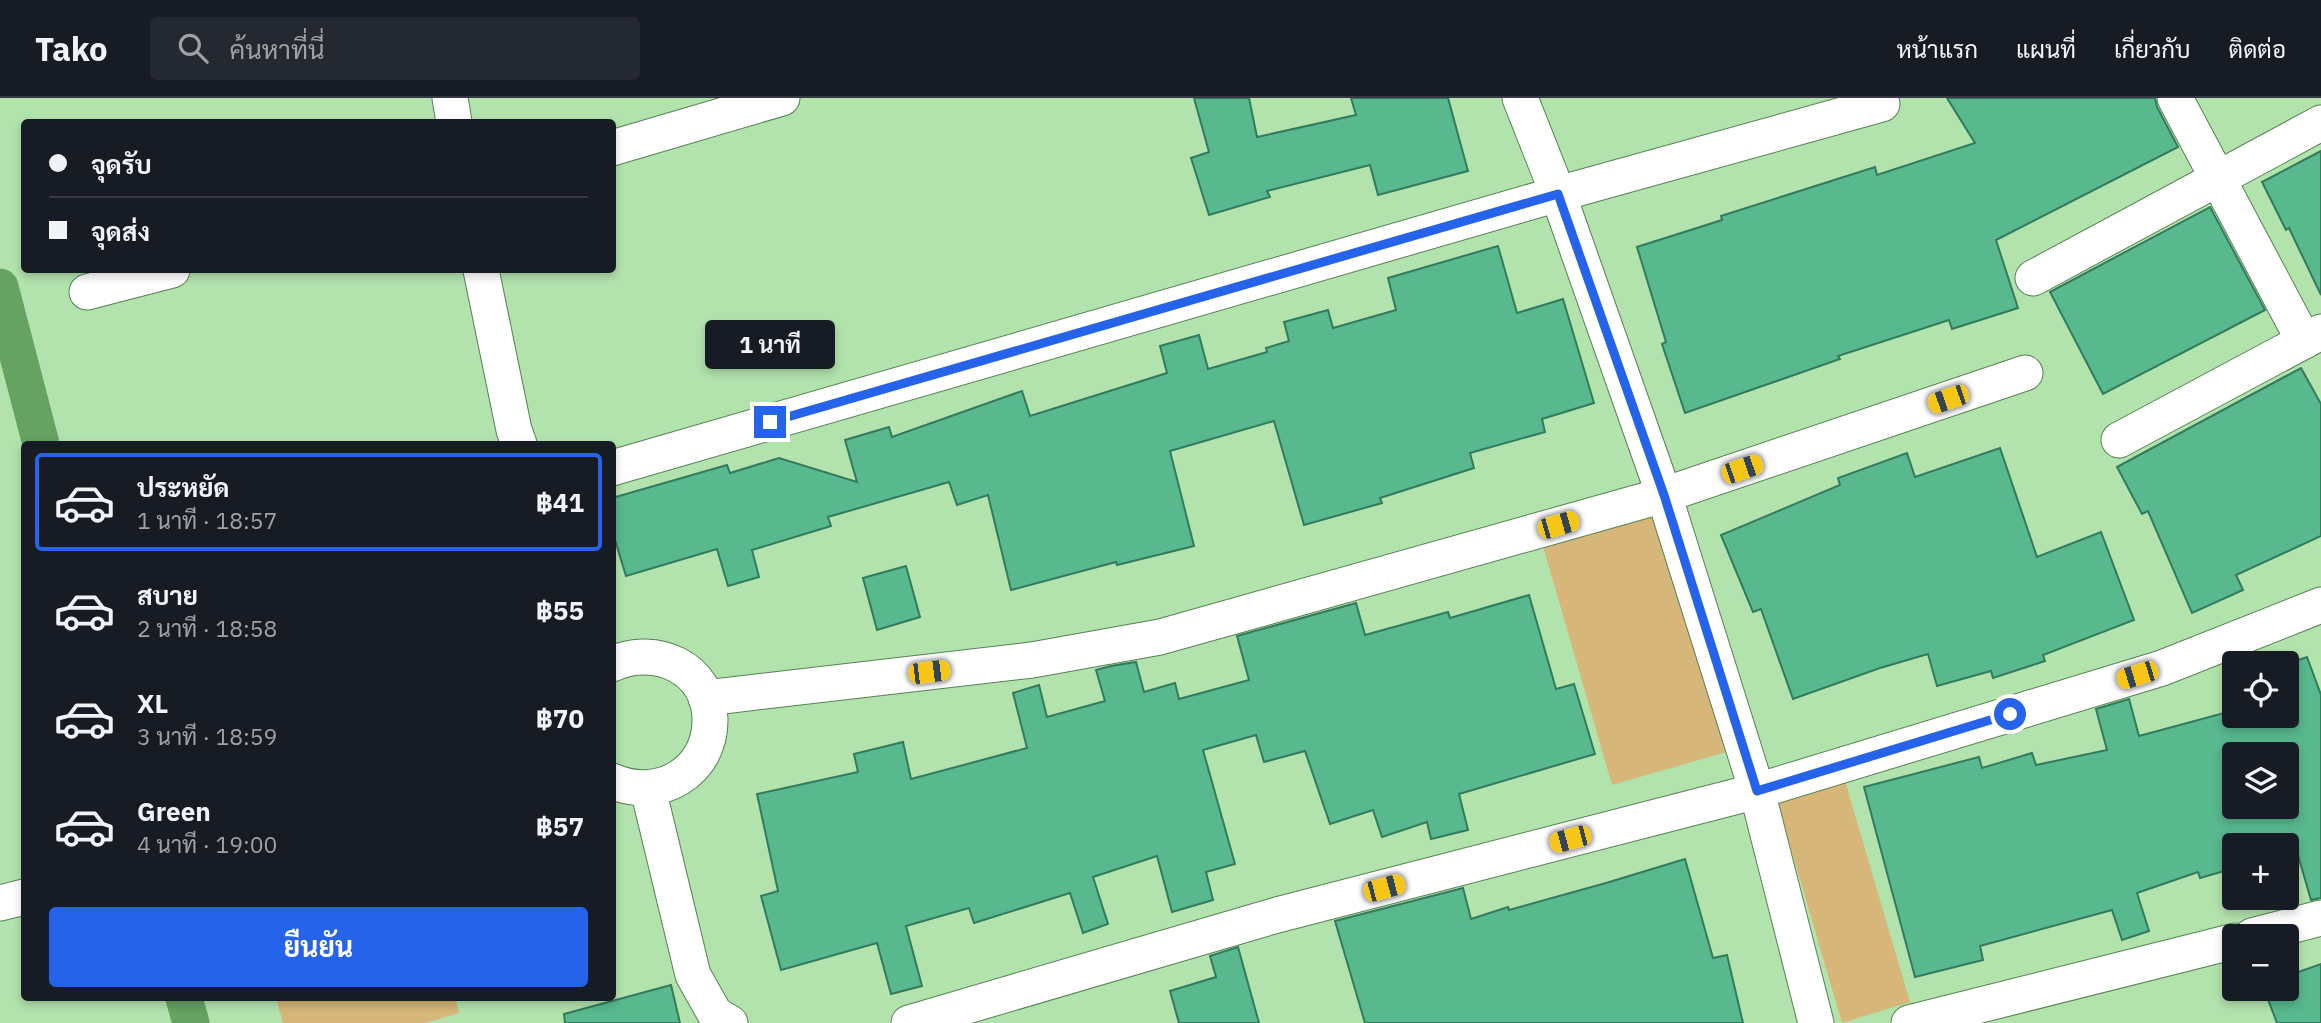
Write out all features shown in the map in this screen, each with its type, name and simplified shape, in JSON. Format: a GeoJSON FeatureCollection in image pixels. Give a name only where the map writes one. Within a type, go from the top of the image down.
{"type":"FeatureCollection","features":[{"type":"Feature","properties":{"kind":"street"},"geometry":{"type":"LineString","coordinates":[[450,98],[454,119]]}},
{"type":"Feature","properties":{"kind":"street"},"geometry":{"type":"LineString","coordinates":[[616,147],[782,98]]}},
{"type":"Feature","properties":{"kind":"street"},"geometry":{"type":"LineString","coordinates":[[1520,98],[1558,194],[1664,495],[1757,791],[1816,1023]]}},
{"type":"Feature","properties":{"kind":"street"},"geometry":{"type":"LineString","coordinates":[[2119,440],[2312,337],[2218,178],[2175,98]]}},
{"type":"Feature","properties":{"kind":"street"},"geometry":{"type":"LineString","coordinates":[[616,467],[1558,194],[1882,104]]}},
{"type":"Feature","properties":{"kind":"street"},"geometry":{"type":"LineString","coordinates":[[2033,278],[2321,123]]}},
{"type":"Feature","properties":{"kind":"street"},"geometry":{"type":"LineString","coordinates":[[87,292],[160,273]]}},
{"type":"Feature","properties":{"kind":"street"},"geometry":{"type":"LineString","coordinates":[[482,273],[518,441]]}},
{"type":"Feature","properties":{"kind":"street"},"geometry":{"type":"LineString","coordinates":[[706,698],[1032,660],[1160,637],[1664,495],[2025,373]]}},
{"type":"Feature","properties":{"kind":"street"},"geometry":{"type":"LineString","coordinates":[[909,1023],[1277,915],[1757,791],[2162,667],[2321,606]]}},
{"type":"Feature","properties":{"kind":"street"},"geometry":{"type":"LineString","coordinates":[[616,662],[645,655],[665,659],[682,667],[706,698],[710,718],[707,739],[699,758],[686,773],[668,784],[648,789],[616,783]]}},
{"type":"Feature","properties":{"kind":"street"},"geometry":{"type":"LineString","coordinates":[[648,789],[694,975],[715,1014],[730,1023]]}},
{"type":"Feature","properties":{"kind":"street"},"geometry":{"type":"LineString","coordinates":[[0,903],[21,898]]}},
{"type":"Feature","properties":{"kind":"street"},"geometry":{"type":"LineString","coordinates":[[2298,924],[2321,918]]}},
{"type":"Feature","properties":{"kind":"street"},"geometry":{"type":"LineString","coordinates":[[1909,1023],[2222,944]]}},
{"type":"Feature","properties":{"kind":"shaded area"},"geometry":{"type":"Polygon","coordinates":[[[1661,511],[1730,751],[1612,785],[1543,546],[1661,511]]]}},
{"type":"Feature","properties":{"kind":"shaded area"},"geometry":{"type":"Polygon","coordinates":[[[1845,781],[1910,1002],[1842,1023],[1777,801],[1845,781]]]}},
{"type":"Feature","properties":{"kind":"shaded area"},"geometry":{"type":"Polygon","coordinates":[[[277,1001],[456,1001],[459,1013],[425,1023],[283,1023],[277,1001]]]}},
{"type":"Feature","properties":{"kind":"building"},"geometry":{"type":"Polygon","coordinates":[[[1194,98],[1249,98],[1257,137],[1356,115],[1351,98],[1448,98],[1468,171],[1378,195],[1370,165],[1267,191],[1270,197],[1209,215],[1191,158],[1209,152],[1194,98]]]}},
{"type":"Feature","properties":{"kind":"building"},"geometry":{"type":"Polygon","coordinates":[[[1947,98],[2155,98],[2178,147],[1996,240],[2018,308],[1952,329],[1949,320],[1838,356],[1840,359],[1685,413],[1662,344],[1666,342],[1637,247],[1722,220],[1721,216],[1875,167],[1877,175],[1975,143],[1947,98]]]}},
{"type":"Feature","properties":{"kind":"building"},"geometry":{"type":"Polygon","coordinates":[[[2321,151],[2321,295],[2289,228],[2286,230],[2262,182],[2321,151]]]}},
{"type":"Feature","properties":{"kind":"building"},"geometry":{"type":"Polygon","coordinates":[[[2210,207],[2265,310],[2103,394],[2050,292],[2210,207]]]}},
{"type":"Feature","properties":{"kind":"building"},"geometry":{"type":"Polygon","coordinates":[[[1498,246],[1517,313],[1563,299],[1594,403],[1542,419],[1545,432],[1470,453],[1474,468],[1380,498],[1382,503],[1304,525],[1274,421],[1170,451],[1194,546],[1117,565],[1116,562],[1011,590],[988,495],[957,505],[949,482],[828,517],[831,526],[752,550],[759,577],[728,586],[717,549],[626,576],[616,543],[616,497],[727,465],[730,473],[779,458],[857,482],[845,440],[889,427],[892,437],[1022,391],[1030,416],[1167,373],[1160,346],[1199,335],[1208,369],[1267,352],[1266,348],[1289,341],[1284,322],[1328,310],[1333,328],[1396,310],[1388,278],[1498,246]]]}},
{"type":"Feature","properties":{"kind":"building"},"geometry":{"type":"Polygon","coordinates":[[[2301,368],[2321,404],[2321,536],[2236,575],[2243,590],[2192,613],[2148,511],[2142,514],[2117,467],[2301,368]]]}},
{"type":"Feature","properties":{"kind":"building"},"geometry":{"type":"Polygon","coordinates":[[[2000,448],[2037,557],[2101,532],[2134,620],[2043,655],[2045,661],[1993,678],[1991,671],[1937,686],[1928,654],[1793,699],[1761,609],[1753,612],[1721,535],[1840,485],[1838,478],[1907,453],[1915,477],[2000,448]]]}},
{"type":"Feature","properties":{"kind":"building"},"geometry":{"type":"Polygon","coordinates":[[[906,566],[920,617],[877,630],[863,578],[906,566]]]}},
{"type":"Feature","properties":{"kind":"building"},"geometry":{"type":"Polygon","coordinates":[[[1529,595],[1556,689],[1574,684],[1595,754],[1459,794],[1468,830],[1431,839],[1427,822],[1382,837],[1373,810],[1330,824],[1305,751],[1264,762],[1256,735],[1203,750],[1235,864],[1206,872],[1213,900],[1172,912],[1157,856],[1093,877],[1108,924],[1083,933],[1070,893],[974,923],[969,908],[906,926],[922,986],[891,994],[877,943],[781,970],[761,896],[778,891],[757,794],[858,772],[854,754],[903,742],[911,779],[1027,748],[1013,693],[1039,685],[1047,717],[1105,701],[1096,670],[1111,666],[1136,662],[1144,692],[1175,683],[1179,699],[1249,680],[1237,636],[1356,603],[1365,635],[1448,612],[1450,618],[1529,595]]]}},
{"type":"Feature","properties":{"kind":"building"},"geometry":{"type":"Polygon","coordinates":[[[2307,657],[2321,695],[2321,898],[2311,900],[2299,859],[2299,833],[2222,833],[2222,872],[2200,878],[2198,872],[2137,893],[2149,931],[2122,940],[2112,910],[1980,946],[1983,960],[1915,977],[1864,787],[1979,757],[1982,768],[2032,753],[2036,765],[2107,750],[2096,709],[2129,699],[2139,736],[2222,714],[2222,728],[2299,728],[2299,660],[2307,657]]]}},
{"type":"Feature","properties":{"kind":"building"},"geometry":{"type":"Polygon","coordinates":[[[1685,859],[1713,958],[1727,955],[1743,1023],[1365,1023],[1335,921],[1463,888],[1471,919],[1685,859]]]}},
{"type":"Feature","properties":{"kind":"building"},"geometry":{"type":"Polygon","coordinates":[[[1238,947],[1259,1023],[1179,1023],[1170,991],[1216,977],[1210,956],[1238,947]]]}},
{"type":"Feature","properties":{"kind":"building"},"geometry":{"type":"Polygon","coordinates":[[[2321,964],[2321,1023],[2277,1023],[2269,1001],[2299,1001],[2299,972],[2321,964]]]}},
{"type":"Feature","properties":{"kind":"building"},"geometry":{"type":"Polygon","coordinates":[[[671,985],[680,1023],[565,1023],[564,1014],[671,985]]]}},
{"type":"Feature","properties":{"kind":"waterway"},"geometry":{"type":"LineString","coordinates":[[0,287],[40,441]]}},
{"type":"Feature","properties":{"kind":"waterway"},"geometry":{"type":"LineString","coordinates":[[185,1001],[191,1023]]}},
{"type":"Feature","properties":{"kind":"route"},"geometry":{"type":"LineString","coordinates":[[770,422],[1558,194],[1664,495],[1757,791],[2010,714]]}}]}
